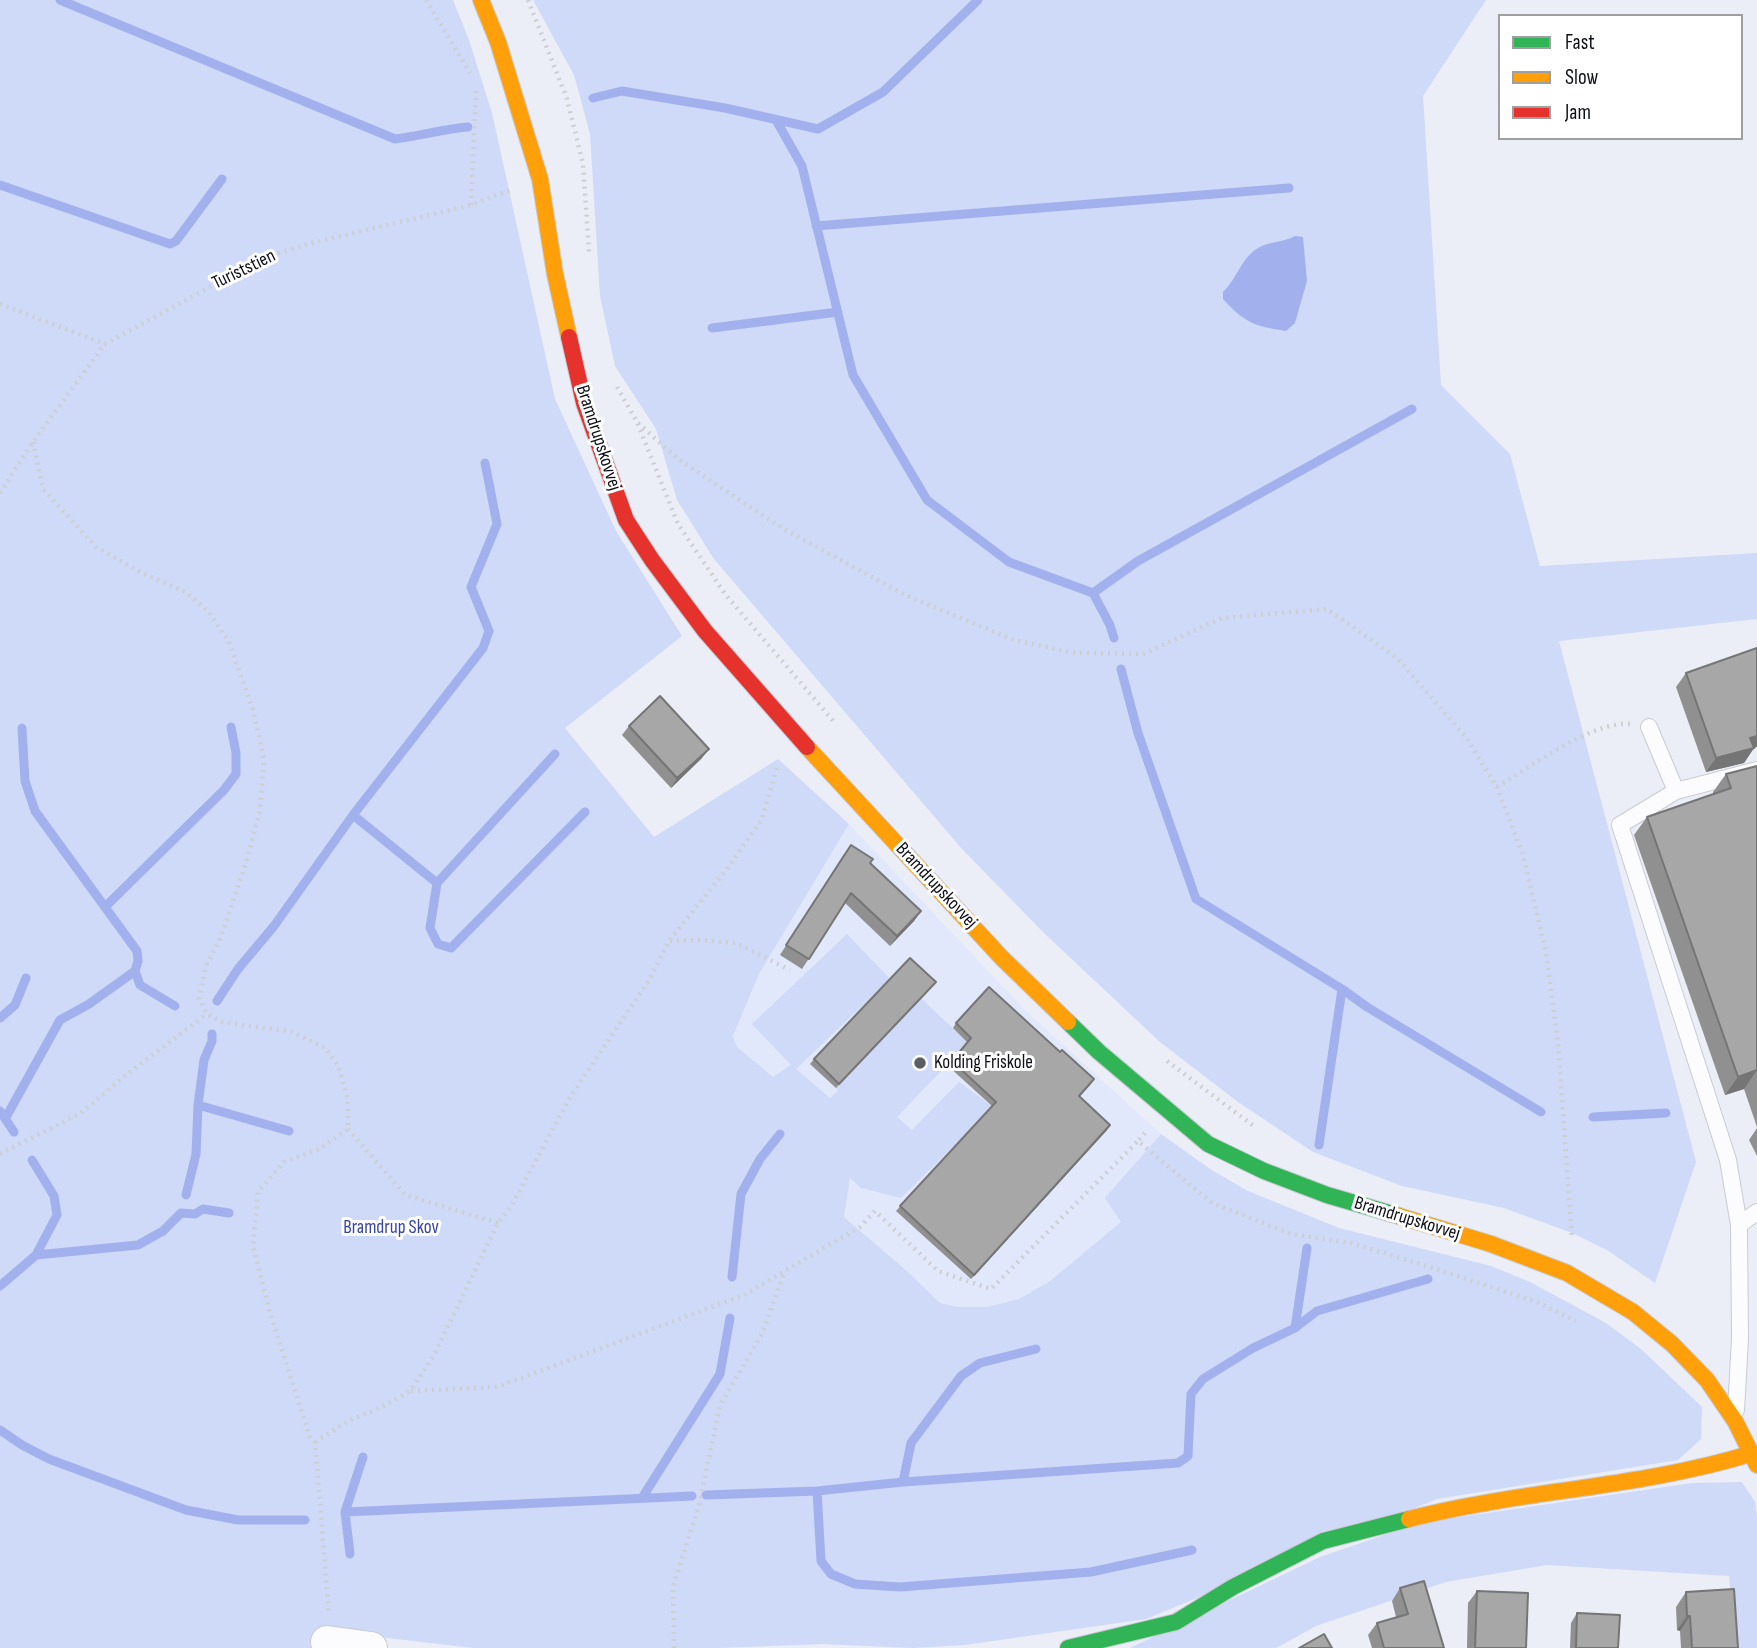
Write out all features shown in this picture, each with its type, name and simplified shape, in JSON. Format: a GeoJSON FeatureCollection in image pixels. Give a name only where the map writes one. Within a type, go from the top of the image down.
{"type":"FeatureCollection","features":[{"type":"Feature","properties":{"kind":"street","name":"Bramdrupskovvej"},"geometry":{"type":"LineString","coordinates":[[481,0],[498,42],[540,179],[555,274],[584,403],[626,520],[705,631],[780,717],[1001,957],[1099,1052],[1208,1144],[1265,1171],[1327,1195],[1491,1244],[1567,1273],[1633,1312],[1672,1344],[1707,1380],[1735,1421],[1755,1459],[1721,1462],[1579,1490],[1436,1512],[1323,1541],[1233,1587],[1176,1622],[1068,1648]]}},
{"type":"Feature","properties":{"kind":"street"},"geometry":{"type":"LineString","coordinates":[[327,1642],[372,1648]]}},
{"type":"Feature","properties":{"kind":"lane"},"geometry":{"type":"LineString","coordinates":[[1649,727],[1676,791]]}},
{"type":"Feature","properties":{"kind":"lane"},"geometry":{"type":"LineString","coordinates":[[1735,1421],[1740,1339],[1739,1225],[1728,1160],[1620,825],[1676,791],[1757,770]]}},
{"type":"Feature","properties":{"kind":"lane"},"geometry":{"type":"LineString","coordinates":[[1739,1225],[1757,1212]]}},
{"type":"Feature","properties":{"kind":"path"},"geometry":{"type":"LineString","coordinates":[[426,0],[476,84],[471,205]]}},
{"type":"Feature","properties":{"kind":"path"},"geometry":{"type":"LineString","coordinates":[[528,0],[567,99],[583,164],[589,260]]}},
{"type":"Feature","properties":{"kind":"path","name":"Turiststien"},"geometry":{"type":"LineString","coordinates":[[104,344],[263,258],[304,245],[471,205],[540,179]]}},
{"type":"Feature","properties":{"kind":"path"},"geometry":{"type":"LineString","coordinates":[[0,304],[104,344],[33,442],[0,493]]}},
{"type":"Feature","properties":{"kind":"path"},"geometry":{"type":"LineString","coordinates":[[614,380],[637,422],[678,524],[725,594],[841,729]]}},
{"type":"Feature","properties":{"kind":"path"},"geometry":{"type":"LineString","coordinates":[[637,422],[678,459],[782,528],[905,595],[1014,640],[1075,653],[1143,654],[1222,618],[1327,609],[1397,658],[1465,736],[1497,788],[1522,855],[1546,953],[1558,1042],[1573,1255],[1567,1273]]}},
{"type":"Feature","properties":{"kind":"path"},"geometry":{"type":"LineString","coordinates":[[33,442],[43,489],[96,547],[142,573],[186,593],[209,612],[229,642],[253,710],[264,759],[260,811],[221,937],[206,966],[199,999],[207,1014],[234,1026],[292,1032],[326,1048],[338,1065],[348,1099],[348,1129],[405,1195],[498,1223]]}},
{"type":"Feature","properties":{"kind":"path"},"geometry":{"type":"LineString","coordinates":[[315,1442],[350,1420],[378,1409],[410,1391],[433,1357],[498,1223],[510,1208],[571,1096],[649,980],[669,941],[727,869],[762,819],[778,769],[780,717]]}},
{"type":"Feature","properties":{"kind":"path"},"geometry":{"type":"LineString","coordinates":[[1497,788],[1556,750],[1616,723],[1649,727]]}},
{"type":"Feature","properties":{"kind":"path"},"geometry":{"type":"LineString","coordinates":[[669,941],[736,943],[790,970]]}},
{"type":"Feature","properties":{"kind":"path"},"geometry":{"type":"LineString","coordinates":[[0,1154],[81,1113],[122,1078],[207,1014]]}},
{"type":"Feature","properties":{"kind":"path"},"geometry":{"type":"LineString","coordinates":[[1167,1061],[1262,1132]]}},
{"type":"Feature","properties":{"kind":"path"},"geometry":{"type":"LineString","coordinates":[[410,1391],[497,1387],[744,1295],[860,1227],[875,1212],[938,1271],[991,1289],[1169,1110]]}},
{"type":"Feature","properties":{"kind":"path"},"geometry":{"type":"LineString","coordinates":[[327,1642],[330,1631],[315,1442],[310,1437],[271,1316],[253,1247],[258,1192],[284,1162],[320,1149],[348,1129]]}},
{"type":"Feature","properties":{"kind":"path"},"geometry":{"type":"LineString","coordinates":[[1138,1141],[1212,1203],[1291,1234],[1352,1243],[1427,1266],[1537,1303],[1583,1324]]}},
{"type":"Feature","properties":{"kind":"path"},"geometry":{"type":"LineString","coordinates":[[674,1648],[673,1587],[699,1505],[720,1405],[762,1334],[785,1272]]}},
{"type":"Feature","properties":{"kind":"shaded area","name":"Kolding Friskole"},"geometry":{"type":"Polygon","coordinates":[[[849,824],[1026,1011],[1161,1134],[1146,1152],[1121,1222],[1050,1281],[1019,1299],[987,1307],[958,1307],[940,1303],[844,1217],[737,1047],[733,1036],[759,974],[849,824]]]}},
{"type":"Feature","properties":{"kind":"green space","name":"Bramdrup Skov"},"geometry":{"type":"Polygon","coordinates":[[[0,0],[453,0],[492,113],[555,399],[616,531],[682,636],[565,728],[654,837],[778,759],[849,824],[759,974],[733,1036],[737,1047],[773,1077],[791,1065],[752,1024],[847,934],[890,979],[796,1069],[830,1098],[838,1091],[836,1088],[921,998],[968,1043],[897,1117],[912,1130],[959,1082],[993,1107],[901,1198],[861,1188],[850,1178],[844,1217],[940,1303],[958,1307],[987,1307],[1019,1299],[1050,1281],[1121,1222],[1105,1198],[1161,1134],[1210,1169],[1248,1191],[1339,1228],[1491,1266],[1530,1282],[1606,1323],[1641,1349],[1702,1407],[1701,1439],[1678,1460],[1437,1499],[1146,1619],[965,1645],[913,1648],[823,1644],[718,1648],[473,1648],[353,1634],[349,1648],[0,1648],[0,0]]]}},
{"type":"Feature","properties":{"kind":"green space"},"geometry":{"type":"Polygon","coordinates":[[[533,0],[1486,0],[1423,96],[1441,385],[1510,454],[1540,566],[1757,553],[1757,619],[1559,641],[1696,1162],[1655,1283],[1607,1250],[1572,1233],[1504,1208],[1402,1186],[1313,1152],[1238,1102],[1160,1042],[1045,934],[962,849],[714,559],[677,500],[656,429],[615,366],[600,296],[590,134],[574,75],[533,0]]]}},
{"type":"Feature","properties":{"kind":"green space"},"geometry":{"type":"Polygon","coordinates":[[[1742,1482],[1755,1502],[1757,1517],[1757,1648],[1735,1648],[1729,1576],[1547,1565],[1446,1582],[1316,1626],[1276,1648],[1130,1648],[1320,1557],[1419,1523],[1692,1483],[1742,1482]]]}},
{"type":"Feature","properties":{"kind":"water"},"geometry":{"type":"Polygon","coordinates":[[[1295,236],[1303,237],[1307,281],[1295,323],[1286,331],[1251,322],[1223,299],[1223,292],[1252,252],[1262,246],[1295,236]]]}},
{"type":"Feature","properties":{"kind":"building"},"geometry":{"type":"Polygon","coordinates":[[[1757,648],[1757,736],[1750,738],[1754,748],[1716,758],[1686,673],[1757,648]]]}},
{"type":"Feature","properties":{"kind":"building"},"geometry":{"type":"Polygon","coordinates":[[[660,696],[709,749],[677,778],[629,726],[660,696]]]}},
{"type":"Feature","properties":{"kind":"building"},"geometry":{"type":"Polygon","coordinates":[[[1757,766],[1757,1070],[1738,1077],[1647,817],[1731,788],[1726,774],[1757,766]]]}},
{"type":"Feature","properties":{"kind":"building"},"geometry":{"type":"Polygon","coordinates":[[[851,845],[873,859],[870,863],[921,911],[897,936],[851,893],[809,959],[786,945],[851,845]]]}},
{"type":"Feature","properties":{"kind":"building"},"geometry":{"type":"Polygon","coordinates":[[[910,958],[936,982],[839,1084],[814,1059],[910,958]]]}},
{"type":"Feature","properties":{"kind":"building"},"geometry":{"type":"Polygon","coordinates":[[[989,987],[1094,1079],[1079,1096],[1110,1125],[974,1275],[900,1206],[996,1102],[952,1061],[971,1038],[956,1023],[989,987]]]}},
{"type":"Feature","properties":{"kind":"building"},"geometry":{"type":"Polygon","coordinates":[[[1424,1581],[1444,1648],[1384,1648],[1377,1623],[1408,1614],[1400,1588],[1424,1581]]]}},
{"type":"Feature","properties":{"kind":"building"},"geometry":{"type":"Polygon","coordinates":[[[1734,1589],[1738,1648],[1692,1648],[1686,1592],[1734,1589]]]}},
{"type":"Feature","properties":{"kind":"building"},"geometry":{"type":"Polygon","coordinates":[[[1477,1591],[1528,1593],[1526,1648],[1475,1648],[1477,1591]]]}},
{"type":"Feature","properties":{"kind":"building"},"geometry":{"type":"Polygon","coordinates":[[[1577,1613],[1620,1615],[1618,1648],[1576,1648],[1577,1613]]]}},
{"type":"Feature","properties":{"kind":"building"},"geometry":{"type":"Polygon","coordinates":[[[1324,1634],[1332,1648],[1299,1648],[1324,1634]]]}},
{"type":"Feature","properties":{"kind":"waterway"},"geometry":{"type":"LineString","coordinates":[[60,0],[395,139],[468,127]]}},
{"type":"Feature","properties":{"kind":"waterway"},"geometry":{"type":"LineString","coordinates":[[593,98],[622,91],[725,108],[818,129],[883,92],[978,0]]}},
{"type":"Feature","properties":{"kind":"waterway"},"geometry":{"type":"LineString","coordinates":[[776,120],[802,166],[853,375],[927,500],[1009,562],[1093,593],[1138,561],[1412,409]]}},
{"type":"Feature","properties":{"kind":"waterway"},"geometry":{"type":"LineString","coordinates":[[0,185],[170,244],[176,241],[222,179]]}},
{"type":"Feature","properties":{"kind":"waterway"},"geometry":{"type":"LineString","coordinates":[[816,226],[1289,188]]}},
{"type":"Feature","properties":{"kind":"waterway"},"geometry":{"type":"LineString","coordinates":[[712,328],[838,312]]}},
{"type":"Feature","properties":{"kind":"waterway"},"geometry":{"type":"LineString","coordinates":[[217,1001],[353,815],[483,648],[489,631],[471,587],[497,524],[485,463]]}},
{"type":"Feature","properties":{"kind":"waterway"},"geometry":{"type":"LineString","coordinates":[[1093,593],[1114,638]]}},
{"type":"Feature","properties":{"kind":"waterway"},"geometry":{"type":"LineString","coordinates":[[1121,669],[1138,733],[1196,899],[1541,1112]]}},
{"type":"Feature","properties":{"kind":"waterway"},"geometry":{"type":"LineString","coordinates":[[105,907],[224,790],[236,774],[236,753],[231,727]]}},
{"type":"Feature","properties":{"kind":"waterway"},"geometry":{"type":"LineString","coordinates":[[5,1119],[60,1020],[89,1004],[135,971],[138,961],[137,951],[35,811],[25,781],[22,728]]}},
{"type":"Feature","properties":{"kind":"waterway"},"geometry":{"type":"LineString","coordinates":[[437,883],[555,754]]}},
{"type":"Feature","properties":{"kind":"waterway"},"geometry":{"type":"LineString","coordinates":[[353,815],[437,883],[430,928],[438,944],[451,948],[585,812]]}},
{"type":"Feature","properties":{"kind":"waterway"},"geometry":{"type":"LineString","coordinates":[[135,971],[140,985],[175,1006]]}},
{"type":"Feature","properties":{"kind":"waterway"},"geometry":{"type":"LineString","coordinates":[[0,1018],[15,1005],[26,978]]}},
{"type":"Feature","properties":{"kind":"waterway"},"geometry":{"type":"LineString","coordinates":[[1319,1145],[1342,989]]}},
{"type":"Feature","properties":{"kind":"waterway"},"geometry":{"type":"LineString","coordinates":[[186,1195],[196,1154],[198,1105],[204,1060],[212,1034]]}},
{"type":"Feature","properties":{"kind":"waterway"},"geometry":{"type":"LineString","coordinates":[[198,1105],[289,1131]]}},
{"type":"Feature","properties":{"kind":"waterway"},"geometry":{"type":"LineString","coordinates":[[0,1111],[14,1132]]}},
{"type":"Feature","properties":{"kind":"waterway"},"geometry":{"type":"LineString","coordinates":[[1593,1117],[1666,1113]]}},
{"type":"Feature","properties":{"kind":"waterway"},"geometry":{"type":"LineString","coordinates":[[732,1277],[741,1194],[760,1159],[780,1134]]}},
{"type":"Feature","properties":{"kind":"waterway"},"geometry":{"type":"LineString","coordinates":[[32,1160],[54,1196],[57,1215],[36,1255]]}},
{"type":"Feature","properties":{"kind":"waterway"},"geometry":{"type":"LineString","coordinates":[[0,1286],[36,1255],[138,1245],[163,1231],[181,1213],[195,1214],[203,1209],[229,1213]]}},
{"type":"Feature","properties":{"kind":"waterway"},"geometry":{"type":"LineString","coordinates":[[1295,1328],[1307,1248]]}},
{"type":"Feature","properties":{"kind":"waterway"},"geometry":{"type":"LineString","coordinates":[[706,1495],[817,1491],[903,1482],[1178,1463],[1188,1456],[1191,1394],[1203,1379],[1253,1348],[1295,1328],[1317,1311],[1428,1279]]}},
{"type":"Feature","properties":{"kind":"waterway"},"geometry":{"type":"LineString","coordinates":[[642,1498],[720,1374],[730,1318]]}},
{"type":"Feature","properties":{"kind":"waterway"},"geometry":{"type":"LineString","coordinates":[[903,1482],[911,1443],[961,1376],[980,1363],[1036,1349]]}},
{"type":"Feature","properties":{"kind":"waterway"},"geometry":{"type":"LineString","coordinates":[[0,1430],[49,1459],[186,1510],[238,1520],[305,1520]]}},
{"type":"Feature","properties":{"kind":"waterway"},"geometry":{"type":"LineString","coordinates":[[350,1554],[345,1512],[363,1457]]}},
{"type":"Feature","properties":{"kind":"waterway"},"geometry":{"type":"LineString","coordinates":[[817,1491],[821,1561],[831,1574],[855,1584],[900,1587],[1091,1572],[1192,1550]]}},
{"type":"Feature","properties":{"kind":"waterway"},"geometry":{"type":"LineString","coordinates":[[345,1512],[692,1496]]}},
{"type":"Feature","properties":{"kind":"traffic: fast"},"geometry":{"type":"LineString","coordinates":[[1068,1022],[1099,1052],[1208,1144],[1264,1171],[1327,1195],[1399,1216]]}},
{"type":"Feature","properties":{"kind":"traffic: fast"},"geometry":{"type":"LineString","coordinates":[[1068,1648],[1176,1622],[1233,1587],[1323,1541],[1409,1519]]}},
{"type":"Feature","properties":{"kind":"traffic: slow"},"geometry":{"type":"LineString","coordinates":[[481,0],[498,42],[540,179],[555,274],[569,337]]}},
{"type":"Feature","properties":{"kind":"traffic: slow"},"geometry":{"type":"LineString","coordinates":[[807,747],[1001,957],[1068,1022]]}},
{"type":"Feature","properties":{"kind":"traffic: slow"},"geometry":{"type":"LineString","coordinates":[[1399,1216],[1491,1244],[1567,1273],[1633,1312],[1672,1344],[1707,1380],[1735,1421],[1757,1465]]}},
{"type":"Feature","properties":{"kind":"traffic: slow"},"geometry":{"type":"LineString","coordinates":[[1409,1519],[1494,1501],[1668,1474],[1753,1453]]}},
{"type":"Feature","properties":{"kind":"traffic: jam"},"geometry":{"type":"LineString","coordinates":[[569,337],[584,403],[626,520],[705,631],[807,747]]}},
{"type":"Feature","properties":{"kind":"place","name":"Kolding Friskole"},"geometry":{"type":"Point","coordinates":[920,1063]}}]}
